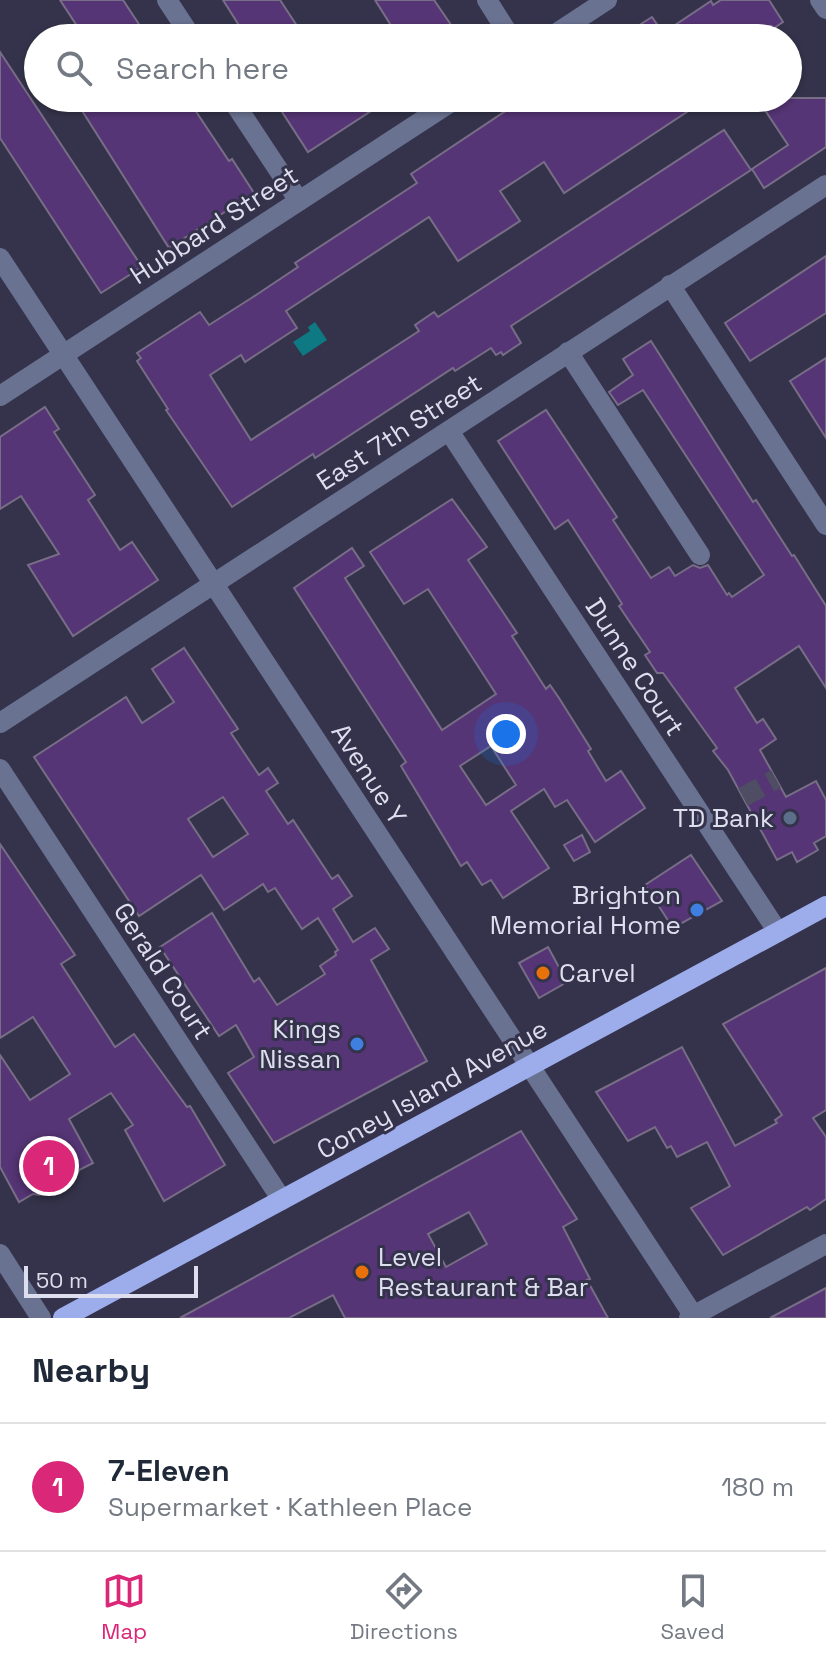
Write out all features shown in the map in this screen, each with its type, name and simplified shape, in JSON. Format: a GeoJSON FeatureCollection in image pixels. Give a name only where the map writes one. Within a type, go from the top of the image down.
{"type":"FeatureCollection","features":[{"type":"Feature","properties":{"kind":"main road","name":"Coney Island Avenue"},"geometry":{"type":"LineString","coordinates":[[63,1318],[826,906]]}},
{"type":"Feature","properties":{"kind":"street"},"geometry":{"type":"LineString","coordinates":[[167,0],[183,24]]}},
{"type":"Feature","properties":{"kind":"street"},"geometry":{"type":"LineString","coordinates":[[487,0],[502,24]]}},
{"type":"Feature","properties":{"kind":"street"},"geometry":{"type":"LineString","coordinates":[[570,24],[607,0]]}},
{"type":"Feature","properties":{"kind":"street"},"geometry":{"type":"LineString","coordinates":[[820,0],[826,9]]}},
{"type":"Feature","properties":{"kind":"street"},"geometry":{"type":"LineString","coordinates":[[240,112],[299,201]]}},
{"type":"Feature","properties":{"kind":"street","name":"Hubbard Street"},"geometry":{"type":"LineString","coordinates":[[0,396],[436,112]]}},
{"type":"Feature","properties":{"kind":"street","name":"East 7th Street"},"geometry":{"type":"LineString","coordinates":[[0,723],[826,185]]}},
{"type":"Feature","properties":{"kind":"street","name":"Avenue Y"},"geometry":{"type":"LineString","coordinates":[[0,258],[693,1317]]}},
{"type":"Feature","properties":{"kind":"street"},"geometry":{"type":"LineString","coordinates":[[670,285],[826,525]]}},
{"type":"Feature","properties":{"kind":"street"},"geometry":{"type":"LineString","coordinates":[[568,352],[700,555]]}},
{"type":"Feature","properties":{"kind":"street","name":"Dunne Court"},"geometry":{"type":"LineString","coordinates":[[449,431],[778,932]]}},
{"type":"Feature","properties":{"kind":"street","name":"Gerald Court"},"geometry":{"type":"LineString","coordinates":[[0,769],[282,1200]]}},
{"type":"Feature","properties":{"kind":"street"},"geometry":{"type":"LineString","coordinates":[[693,1317],[826,1244]]}},
{"type":"Feature","properties":{"kind":"street"},"geometry":{"type":"LineString","coordinates":[[0,1254],[41,1318]]}},
{"type":"Feature","properties":{"kind":"shaded area"},"geometry":{"type":"Polygon","coordinates":[[[315,322],[327,340],[303,356],[293,342],[310,331],[308,327],[315,322]]]}},
{"type":"Feature","properties":{"kind":"building"},"geometry":{"type":"Polygon","coordinates":[[[60,0],[123,0],[139,24],[76,24],[60,0]]]}},
{"type":"Feature","properties":{"kind":"building"},"geometry":{"type":"Polygon","coordinates":[[[223,0],[280,0],[296,24],[238,24],[223,0]]]}},
{"type":"Feature","properties":{"kind":"building"},"geometry":{"type":"Polygon","coordinates":[[[375,0],[434,0],[450,24],[390,24],[375,0]]]}},
{"type":"Feature","properties":{"kind":"building"},"geometry":{"type":"Polygon","coordinates":[[[721,0],[769,0],[783,22],[676,24],[711,1],[713,5],[721,0]]]}},
{"type":"Feature","properties":{"kind":"building"},"geometry":{"type":"Polygon","coordinates":[[[652,17],[657,24],[641,24],[652,17]]]}},
{"type":"Feature","properties":{"kind":"building"},"geometry":{"type":"Polygon","coordinates":[[[0,52],[24,88],[24,112],[40,112],[142,267],[101,293],[0,138],[0,52]]]}},
{"type":"Feature","properties":{"kind":"building"},"geometry":{"type":"Polygon","coordinates":[[[802,98],[826,98],[826,147],[764,188],[752,169],[788,145],[766,112],[802,112],[802,98]]]}},
{"type":"Feature","properties":{"kind":"building"},"geometry":{"type":"Polygon","coordinates":[[[83,112],[196,112],[254,193],[169,248],[83,112]]]}},
{"type":"Feature","properties":{"kind":"building"},"geometry":{"type":"Polygon","coordinates":[[[282,112],[369,112],[308,152],[282,112]]]}},
{"type":"Feature","properties":{"kind":"building"},"geometry":{"type":"Polygon","coordinates":[[[504,112],[687,112],[564,193],[544,162],[500,191],[520,221],[458,261],[429,217],[286,311],[297,328],[245,362],[241,355],[210,375],[251,440],[419,331],[415,325],[434,312],[438,317],[724,130],[751,170],[511,326],[521,343],[503,355],[501,352],[496,355],[491,348],[455,371],[453,368],[315,458],[313,454],[232,507],[166,410],[137,361],[141,358],[137,353],[200,312],[209,325],[253,297],[298,267],[295,263],[417,183],[411,174],[504,112]]]}},
{"type":"Feature","properties":{"kind":"building"},"geometry":{"type":"Polygon","coordinates":[[[826,256],[826,313],[750,361],[725,323],[826,256]]]}},
{"type":"Feature","properties":{"kind":"building"},"geometry":{"type":"Polygon","coordinates":[[[651,341],[753,502],[756,500],[826,606],[826,688],[799,646],[735,688],[757,723],[763,719],[776,739],[760,750],[786,797],[816,781],[826,800],[826,836],[814,843],[818,850],[797,862],[792,852],[777,860],[728,770],[713,751],[717,748],[663,673],[657,673],[645,655],[650,652],[568,520],[555,529],[498,441],[546,410],[617,517],[613,520],[651,578],[669,567],[675,576],[693,565],[700,568],[708,565],[727,595],[729,593],[732,597],[764,575],[643,390],[618,405],[609,392],[633,375],[623,359],[651,341]]]}},
{"type":"Feature","properties":{"kind":"building"},"geometry":{"type":"Polygon","coordinates":[[[826,358],[826,438],[790,381],[826,358]]]}},
{"type":"Feature","properties":{"kind":"building"},"geometry":{"type":"Polygon","coordinates":[[[45,407],[59,429],[54,432],[95,495],[88,500],[120,550],[132,542],[158,580],[73,636],[28,565],[59,554],[21,496],[0,509],[0,437],[45,407]]]}},
{"type":"Feature","properties":{"kind":"building"},"geometry":{"type":"Polygon","coordinates":[[[452,499],[487,547],[468,560],[517,633],[512,636],[546,689],[550,685],[559,698],[591,749],[588,751],[606,781],[621,771],[645,808],[595,842],[567,800],[555,807],[544,789],[511,811],[549,868],[503,898],[491,880],[482,885],[467,862],[461,866],[401,766],[406,762],[294,588],[352,548],[364,566],[345,578],[442,730],[496,694],[428,589],[404,604],[370,552],[452,499]],[[491,746],[460,766],[486,805],[516,785],[491,746]]]}},
{"type":"Feature","properties":{"kind":"building"},"geometry":{"type":"Polygon","coordinates":[[[184,648],[238,729],[231,733],[259,775],[268,768],[278,783],[266,791],[288,824],[293,820],[332,879],[338,875],[352,896],[333,909],[353,942],[375,928],[389,949],[371,960],[427,1061],[274,1143],[228,1073],[254,1057],[236,1025],[219,1036],[160,947],[212,913],[254,982],[259,978],[277,1005],[325,974],[320,966],[336,955],[338,950],[318,918],[302,929],[275,888],[268,892],[263,884],[224,910],[201,875],[139,916],[34,757],[126,697],[142,723],[174,702],[152,669],[184,648]],[[223,797],[188,819],[213,857],[248,834],[223,797]]]}},
{"type":"Feature","properties":{"kind":"building"},"geometry":{"type":"Polygon","coordinates":[[[582,835],[590,852],[574,861],[564,845],[582,835]]]}},
{"type":"Feature","properties":{"kind":"building"},"geometry":{"type":"Polygon","coordinates":[[[0,844],[75,955],[61,964],[115,1047],[134,1034],[187,1107],[190,1106],[225,1165],[164,1201],[125,1130],[133,1125],[111,1093],[69,1119],[93,1163],[79,1170],[77,1175],[40,1195],[33,1194],[19,1202],[0,1167],[0,1055],[30,1100],[70,1074],[33,1017],[0,1038],[0,844]]]}},
{"type":"Feature","properties":{"kind":"building"},"geometry":{"type":"Polygon","coordinates":[[[691,855],[722,901],[673,928],[645,885],[691,855]]]}},
{"type":"Feature","properties":{"kind":"building","name":"Carvel"},"geometry":{"type":"Polygon","coordinates":[[[548,947],[567,982],[539,998],[519,963],[548,947]]]}},
{"type":"Feature","properties":{"kind":"building"},"geometry":{"type":"Polygon","coordinates":[[[826,968],[826,1110],[813,1118],[826,1137],[826,1199],[723,1255],[691,1208],[730,1186],[707,1142],[677,1157],[671,1146],[667,1148],[655,1127],[628,1141],[596,1092],[682,1047],[735,1146],[777,1123],[775,1120],[782,1115],[723,1024],[826,968]]]}},
{"type":"Feature","properties":{"kind":"building"},"geometry":{"type":"Polygon","coordinates":[[[521,1131],[577,1219],[563,1227],[608,1318],[345,1318],[333,1295],[289,1318],[180,1318],[521,1131]],[[469,1212],[428,1234],[446,1267],[487,1244],[469,1212]]]}},
{"type":"Feature","properties":{"kind":"building"},"geometry":{"type":"Polygon","coordinates":[[[826,1288],[826,1318],[770,1318],[826,1288]]]}},
{"type":"Feature","properties":{"kind":"tunnel"},"geometry":{"type":"LineString","coordinates":[[743,797],[776,779]]}},
{"type":"Feature","properties":{"kind":"place","name":"TD Bank"},"geometry":{"type":"Point","coordinates":[790,818]}},
{"type":"Feature","properties":{"kind":"place","name":"Brighton Memorial Home"},"geometry":{"type":"Point","coordinates":[697,910]}},
{"type":"Feature","properties":{"kind":"place","name":"Carvel"},"geometry":{"type":"Point","coordinates":[543,973]}},
{"type":"Feature","properties":{"kind":"place","name":"Kings Nissan"},"geometry":{"type":"Point","coordinates":[357,1044]}},
{"type":"Feature","properties":{"kind":"place","name":"7-Eleven"},"geometry":{"type":"Point","coordinates":[49,1166]}},
{"type":"Feature","properties":{"kind":"place","name":"Level Restaurant & Bar"},"geometry":{"type":"Point","coordinates":[362,1272]}}]}
